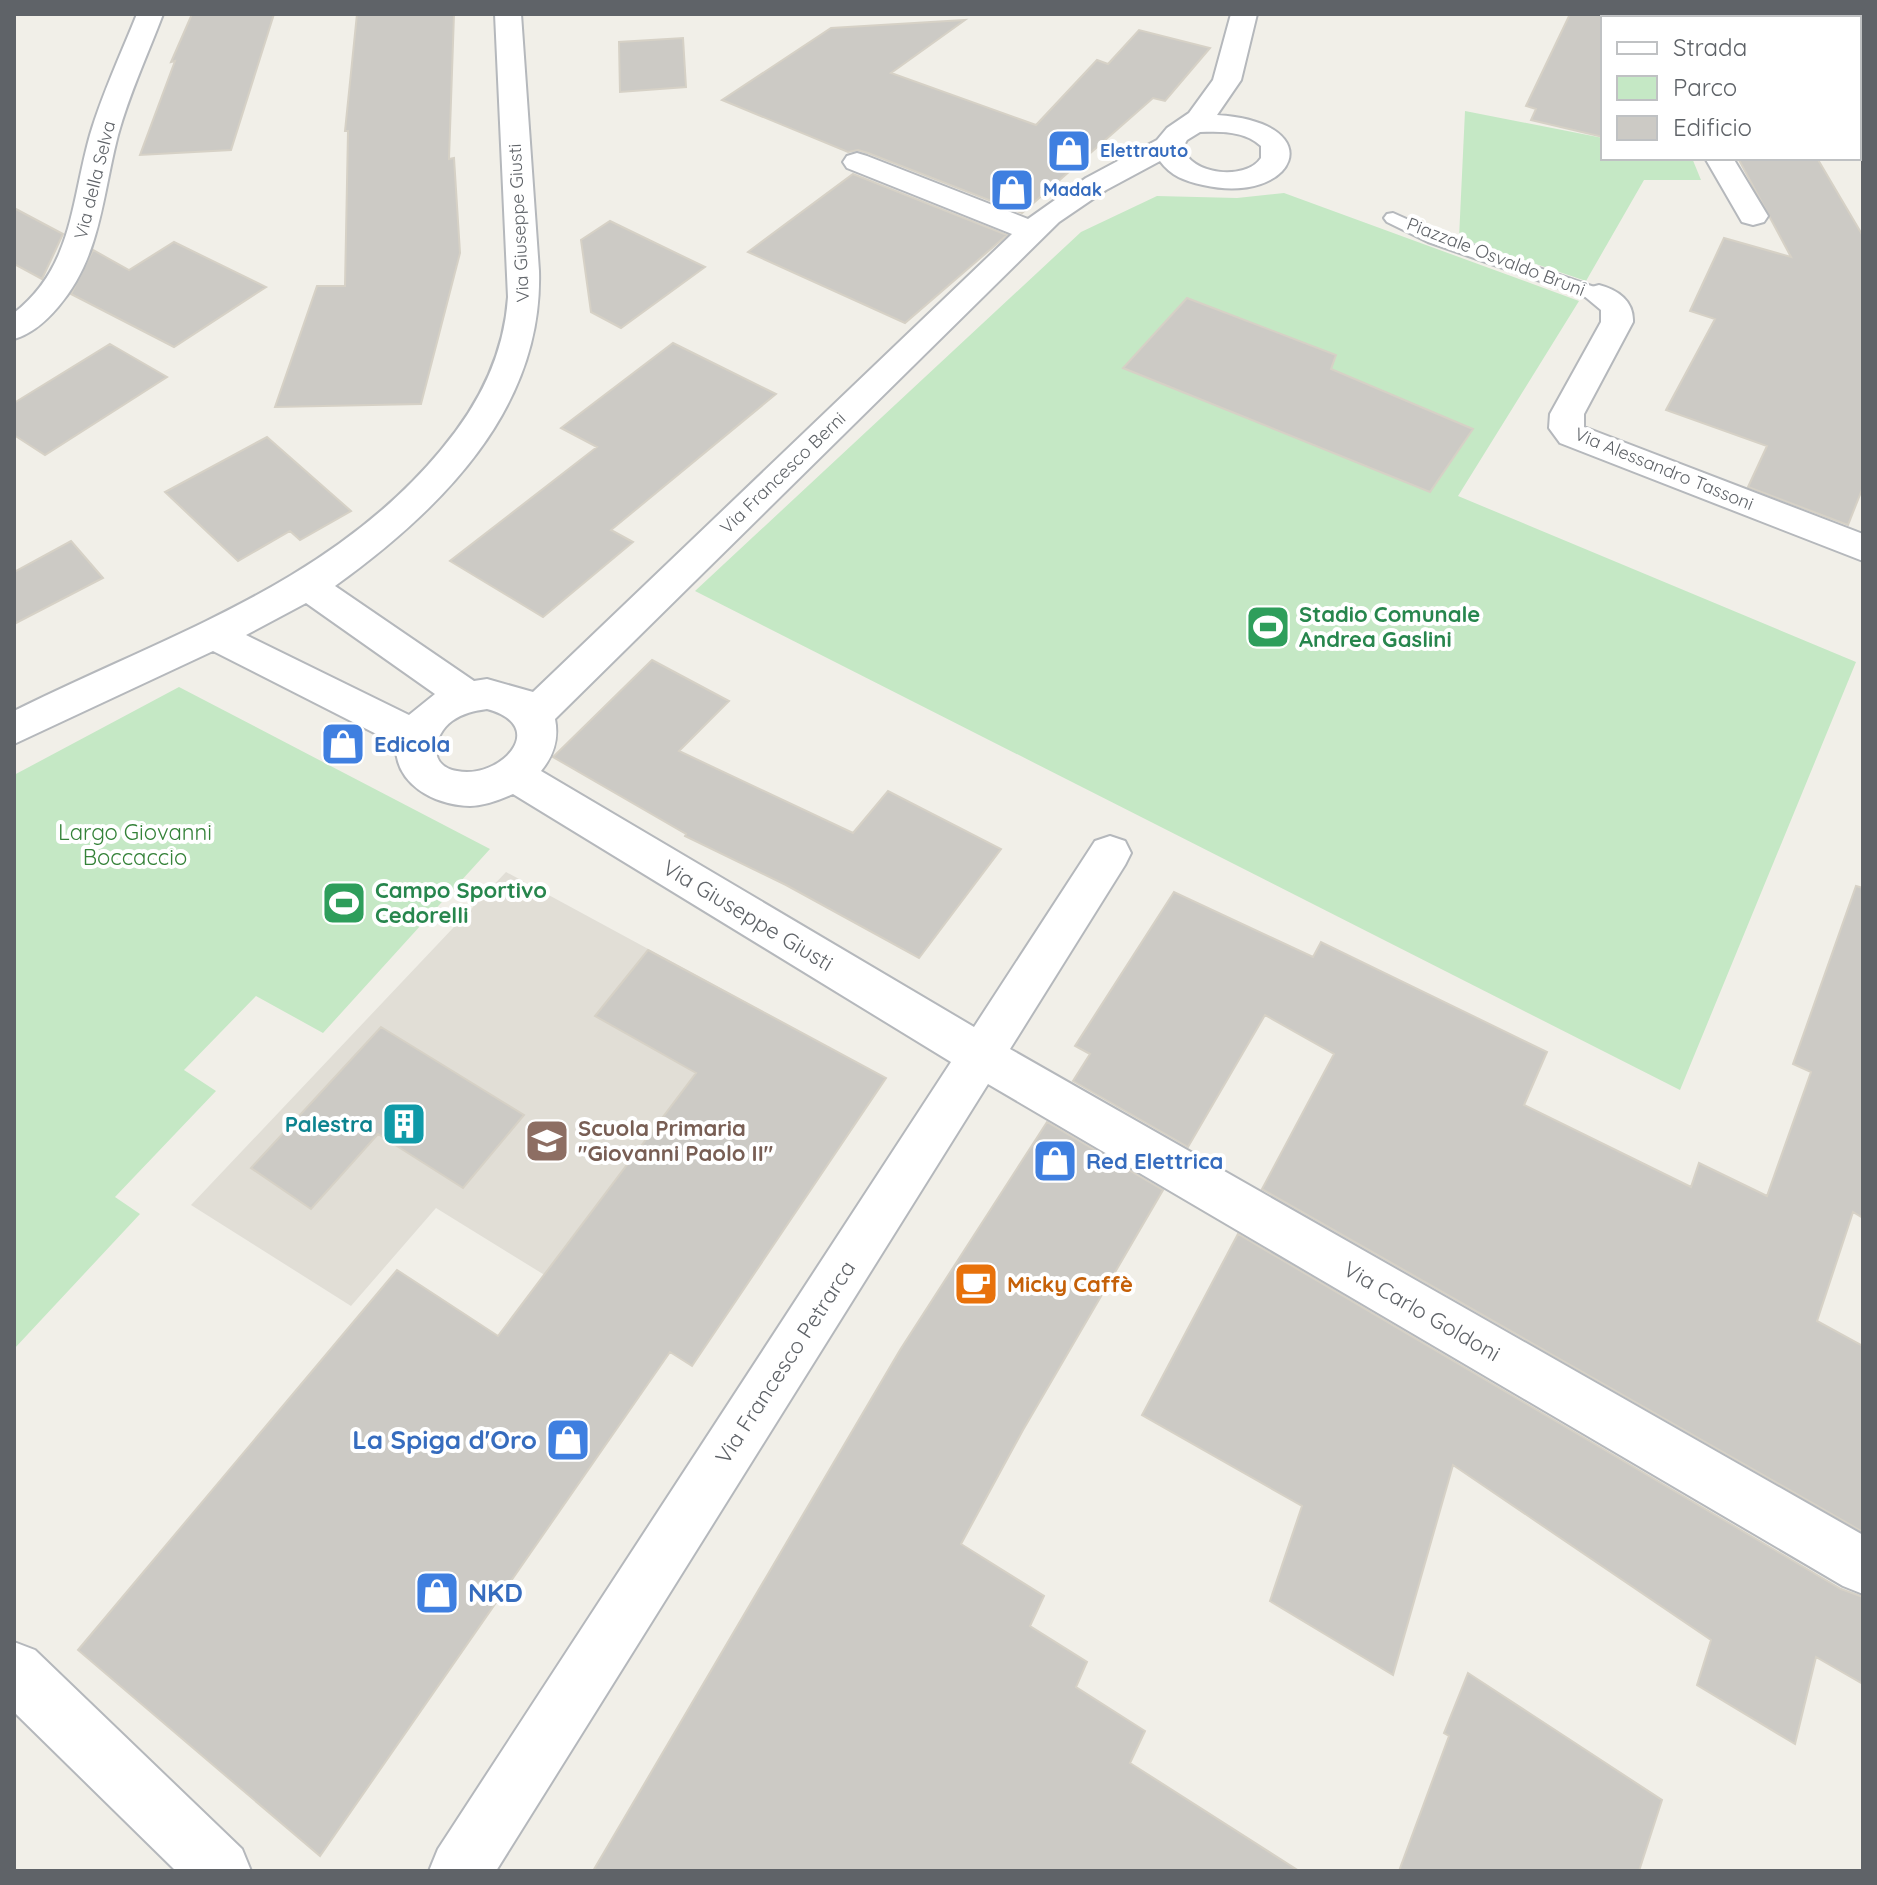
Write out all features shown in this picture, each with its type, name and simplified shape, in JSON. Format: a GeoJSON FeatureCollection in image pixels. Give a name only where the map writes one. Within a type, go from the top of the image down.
{"type":"FeatureCollection","features":[{"type":"Feature","properties":{"kind":"street","name":"Via della Selva"},"geometry":{"type":"LineString","coordinates":[[14,329],[55,295],[75,260],[105,133],[150,14]]}},
{"type":"Feature","properties":{"kind":"street","name":"Via Giuseppe Giusti"},"geometry":{"type":"LineString","coordinates":[[213,635],[309,586],[395,525],[427,493],[482,422],[513,361],[523,311],[524,286],[508,14]]}},
{"type":"Feature","properties":{"kind":"street","name":"Via Francesco Berni"},"geometry":{"type":"LineString","coordinates":[[535,714],[1031,231],[1067,202],[1169,145],[1183,129],[1195,124],[1227,82],[1244,14]]}},
{"type":"Feature","properties":{"kind":"street","name":"Via Francesco Berni"},"geometry":{"type":"LineString","coordinates":[[1067,202],[1137,185],[1203,177],[1239,180],[1268,169],[1275,160],[1275,150],[1270,141],[1245,126],[1227,82]]}},
{"type":"Feature","properties":{"kind":"street"},"geometry":{"type":"LineString","coordinates":[[1195,124],[1229,122],[1245,126]]}},
{"type":"Feature","properties":{"kind":"street"},"geometry":{"type":"LineString","coordinates":[[1169,145],[1177,164],[1203,177]]}},
{"type":"Feature","properties":{"kind":"street"},"geometry":{"type":"LineString","coordinates":[[1720,160],[1753,216]]}},
{"type":"Feature","properties":{"kind":"street"},"geometry":{"type":"LineString","coordinates":[[857,162],[1031,231]]}},
{"type":"Feature","properties":{"kind":"street","name":"Via Alessandro Tassoni"},"geometry":{"type":"LineString","coordinates":[[1599,295],[1613,303],[1618,314],[1617,322],[1567,414],[1566,428],[1572,435],[1863,548]]}},
{"type":"Feature","properties":{"kind":"street"},"geometry":{"type":"LineString","coordinates":[[309,586],[467,696]]}},
{"type":"Feature","properties":{"kind":"street"},"geometry":{"type":"LineString","coordinates":[[14,729],[213,635],[417,737]]}},
{"type":"Feature","properties":{"kind":"street"},"geometry":{"type":"LineString","coordinates":[[467,696],[506,696],[523,703],[535,714],[540,729],[538,746],[529,761],[514,775],[494,785],[472,789],[451,788],[433,781],[420,770],[414,754],[417,737],[435,712],[467,696]]}},
{"type":"Feature","properties":{"kind":"street","name":"Via Giuseppe Giusti"},"geometry":{"type":"LineString","coordinates":[[514,775],[981,1056]]}},
{"type":"Feature","properties":{"kind":"street","name":"Via Francesco Petrarca"},"geometry":{"type":"LineString","coordinates":[[460,1871],[1110,853]]}},
{"type":"Feature","properties":{"kind":"street","name":"Via Carlo Goldoni"},"geometry":{"type":"LineString","coordinates":[[981,1056],[1863,1566]]}},
{"type":"Feature","properties":{"kind":"street"},"geometry":{"type":"LineString","coordinates":[[14,1671],[220,1871]]}},
{"type":"Feature","properties":{"kind":"lane","name":"Piazzale Osvaldo Bruni"},"geometry":{"type":"LineString","coordinates":[[1393,218],[1434,238],[1599,295]]}},
{"type":"Feature","properties":{"kind":"shaded area","name":"Scuola Primaria \"Giovanni Paolo II\""},"geometry":{"type":"Polygon","coordinates":[[[506,872],[886,1078],[692,1366],[436,1208],[351,1306],[191,1205],[506,872]]]}},
{"type":"Feature","properties":{"kind":"green space"},"geometry":{"type":"Polygon","coordinates":[[[1465,111],[1601,138],[1601,160],[1693,160],[1701,180],[1644,180],[1586,281],[1459,238],[1465,111]]]}},
{"type":"Feature","properties":{"kind":"green space","name":"Stadio Comunale Andrea Gaslini"},"geometry":{"type":"Polygon","coordinates":[[[1284,193],[1579,301],[1458,496],[1856,662],[1680,1090],[695,591],[1081,232],[1157,196],[1237,198],[1284,193]]]}},
{"type":"Feature","properties":{"kind":"green space","name":"Largo Giovanni Boccaccio"},"geometry":{"type":"Polygon","coordinates":[[[179,687],[490,849],[323,1033],[256,996],[184,1070],[216,1091],[115,1197],[140,1214],[14,1349],[14,775],[179,687]]]}},
{"type":"Feature","properties":{"kind":"building"},"geometry":{"type":"Polygon","coordinates":[[[192,14],[274,14],[231,150],[140,155],[175,61],[171,62],[192,14]]]}},
{"type":"Feature","properties":{"kind":"building"},"geometry":{"type":"Polygon","coordinates":[[[357,14],[454,14],[449,159],[454,158],[460,253],[421,404],[275,407],[317,286],[345,286],[348,131],[345,131],[357,14]]]}},
{"type":"Feature","properties":{"kind":"building"},"geometry":{"type":"Polygon","coordinates":[[[1570,14],[1603,14],[1601,137],[1531,120],[1536,109],[1526,106],[1570,14]]]}},
{"type":"Feature","properties":{"kind":"building"},"geometry":{"type":"Polygon","coordinates":[[[965,20],[891,73],[1036,125],[1097,60],[1108,64],[1139,30],[1210,48],[1165,101],[1153,98],[1022,213],[868,153],[858,150],[848,152],[722,100],[831,28],[965,20]]]}},
{"type":"Feature","properties":{"kind":"building"},"geometry":{"type":"Polygon","coordinates":[[[683,38],[686,87],[620,92],[619,42],[683,38]]]}},
{"type":"Feature","properties":{"kind":"building"},"geometry":{"type":"Polygon","coordinates":[[[1739,160],[1818,160],[1863,236],[1863,487],[1848,525],[1748,487],[1767,446],[1666,410],[1715,319],[1690,311],[1724,238],[1791,257],[1739,160]]]}},
{"type":"Feature","properties":{"kind":"building"},"geometry":{"type":"Polygon","coordinates":[[[853,174],[1007,235],[905,323],[748,252],[853,174]]]}},
{"type":"Feature","properties":{"kind":"building"},"geometry":{"type":"Polygon","coordinates":[[[14,208],[63,234],[42,279],[14,264],[14,208]]]}},
{"type":"Feature","properties":{"kind":"building"},"geometry":{"type":"Polygon","coordinates":[[[610,221],[705,267],[621,328],[591,312],[581,240],[610,221]]]}},
{"type":"Feature","properties":{"kind":"building"},"geometry":{"type":"Polygon","coordinates":[[[174,242],[266,287],[174,347],[71,294],[93,250],[129,270],[174,242]]]}},
{"type":"Feature","properties":{"kind":"building"},"geometry":{"type":"Polygon","coordinates":[[[1187,298],[1336,355],[1331,369],[1473,429],[1430,492],[1123,368],[1187,298]]]}},
{"type":"Feature","properties":{"kind":"building"},"geometry":{"type":"Polygon","coordinates":[[[673,343],[776,394],[611,530],[633,542],[543,617],[450,561],[597,447],[561,428],[673,343]]]}},
{"type":"Feature","properties":{"kind":"building"},"geometry":{"type":"Polygon","coordinates":[[[110,344],[167,377],[45,455],[14,435],[14,403],[110,344]]]}},
{"type":"Feature","properties":{"kind":"building"},"geometry":{"type":"Polygon","coordinates":[[[267,437],[351,511],[300,540],[290,531],[238,561],[165,492],[267,437]]]}},
{"type":"Feature","properties":{"kind":"building"},"geometry":{"type":"Polygon","coordinates":[[[71,541],[103,578],[14,624],[14,572],[71,541]]]}},
{"type":"Feature","properties":{"kind":"building"},"geometry":{"type":"Polygon","coordinates":[[[652,660],[729,701],[679,751],[853,833],[888,791],[1001,849],[919,958],[786,885],[685,836],[553,757],[652,660]]]}},
{"type":"Feature","properties":{"kind":"building"},"geometry":{"type":"Polygon","coordinates":[[[1856,886],[1863,888],[1863,1218],[1853,1212],[1817,1321],[1863,1346],[1863,1532],[1262,1189],[1334,1054],[1265,1015],[1188,1147],[1073,1081],[1090,1054],[1075,1046],[1174,892],[1313,957],[1321,942],[1547,1052],[1524,1105],[1691,1187],[1699,1163],[1767,1196],[1811,1072],[1793,1064],[1856,886]]]}},
{"type":"Feature","properties":{"kind":"building"},"geometry":{"type":"Polygon","coordinates":[[[648,950],[886,1078],[692,1366],[670,1352],[320,1856],[78,1650],[397,1270],[498,1336],[696,1073],[595,1016],[648,950]]]}},
{"type":"Feature","properties":{"kind":"building","name":"Palestra"},"geometry":{"type":"Polygon","coordinates":[[[381,1027],[524,1115],[463,1188],[378,1134],[311,1209],[251,1168],[381,1027]]]}},
{"type":"Feature","properties":{"kind":"building"},"geometry":{"type":"Polygon","coordinates":[[[1047,1122],[1163,1190],[1023,1430],[961,1544],[1044,1596],[1030,1626],[1087,1662],[1076,1687],[1145,1731],[1130,1763],[1299,1871],[593,1871],[900,1350],[1047,1122]]]}},
{"type":"Feature","properties":{"kind":"building"},"geometry":{"type":"Polygon","coordinates":[[[1238,1234],[1841,1589],[1863,1597],[1863,1684],[1816,1657],[1795,1744],[1697,1685],[1711,1640],[1453,1465],[1393,1675],[1270,1601],[1302,1506],[1142,1415],[1238,1234]]]}},
{"type":"Feature","properties":{"kind":"building"},"geometry":{"type":"Polygon","coordinates":[[[1468,1673],[1662,1800],[1639,1871],[1399,1871],[1449,1736],[1444,1733],[1468,1673]]]}},
{"type":"Feature","properties":{"kind":"place","name":"Elettrauto"},"geometry":{"type":"Point","coordinates":[1069,151]}},
{"type":"Feature","properties":{"kind":"place","name":"Madak"},"geometry":{"type":"Point","coordinates":[1012,190]}},
{"type":"Feature","properties":{"kind":"place","name":"Stadio Comunale Andrea Gaslini"},"geometry":{"type":"Point","coordinates":[1268,627]}},
{"type":"Feature","properties":{"kind":"place","name":"Edicola"},"geometry":{"type":"Point","coordinates":[343,744]}},
{"type":"Feature","properties":{"kind":"place","name":"Campo Sportivo Cedorelli"},"geometry":{"type":"Point","coordinates":[344,903]}},
{"type":"Feature","properties":{"kind":"place","name":"Palestra"},"geometry":{"type":"Point","coordinates":[404,1124]}},
{"type":"Feature","properties":{"kind":"place","name":"Scuola Primaria \"Giovanni Paolo II\""},"geometry":{"type":"Point","coordinates":[547,1141]}},
{"type":"Feature","properties":{"kind":"place","name":"Red Elettrica"},"geometry":{"type":"Point","coordinates":[1055,1161]}},
{"type":"Feature","properties":{"kind":"place","name":"Micky Caffè"},"geometry":{"type":"Point","coordinates":[976,1284]}},
{"type":"Feature","properties":{"kind":"place","name":"La Spiga d'Oro"},"geometry":{"type":"Point","coordinates":[568,1440]}},
{"type":"Feature","properties":{"kind":"place","name":"NKD"},"geometry":{"type":"Point","coordinates":[437,1593]}}]}
